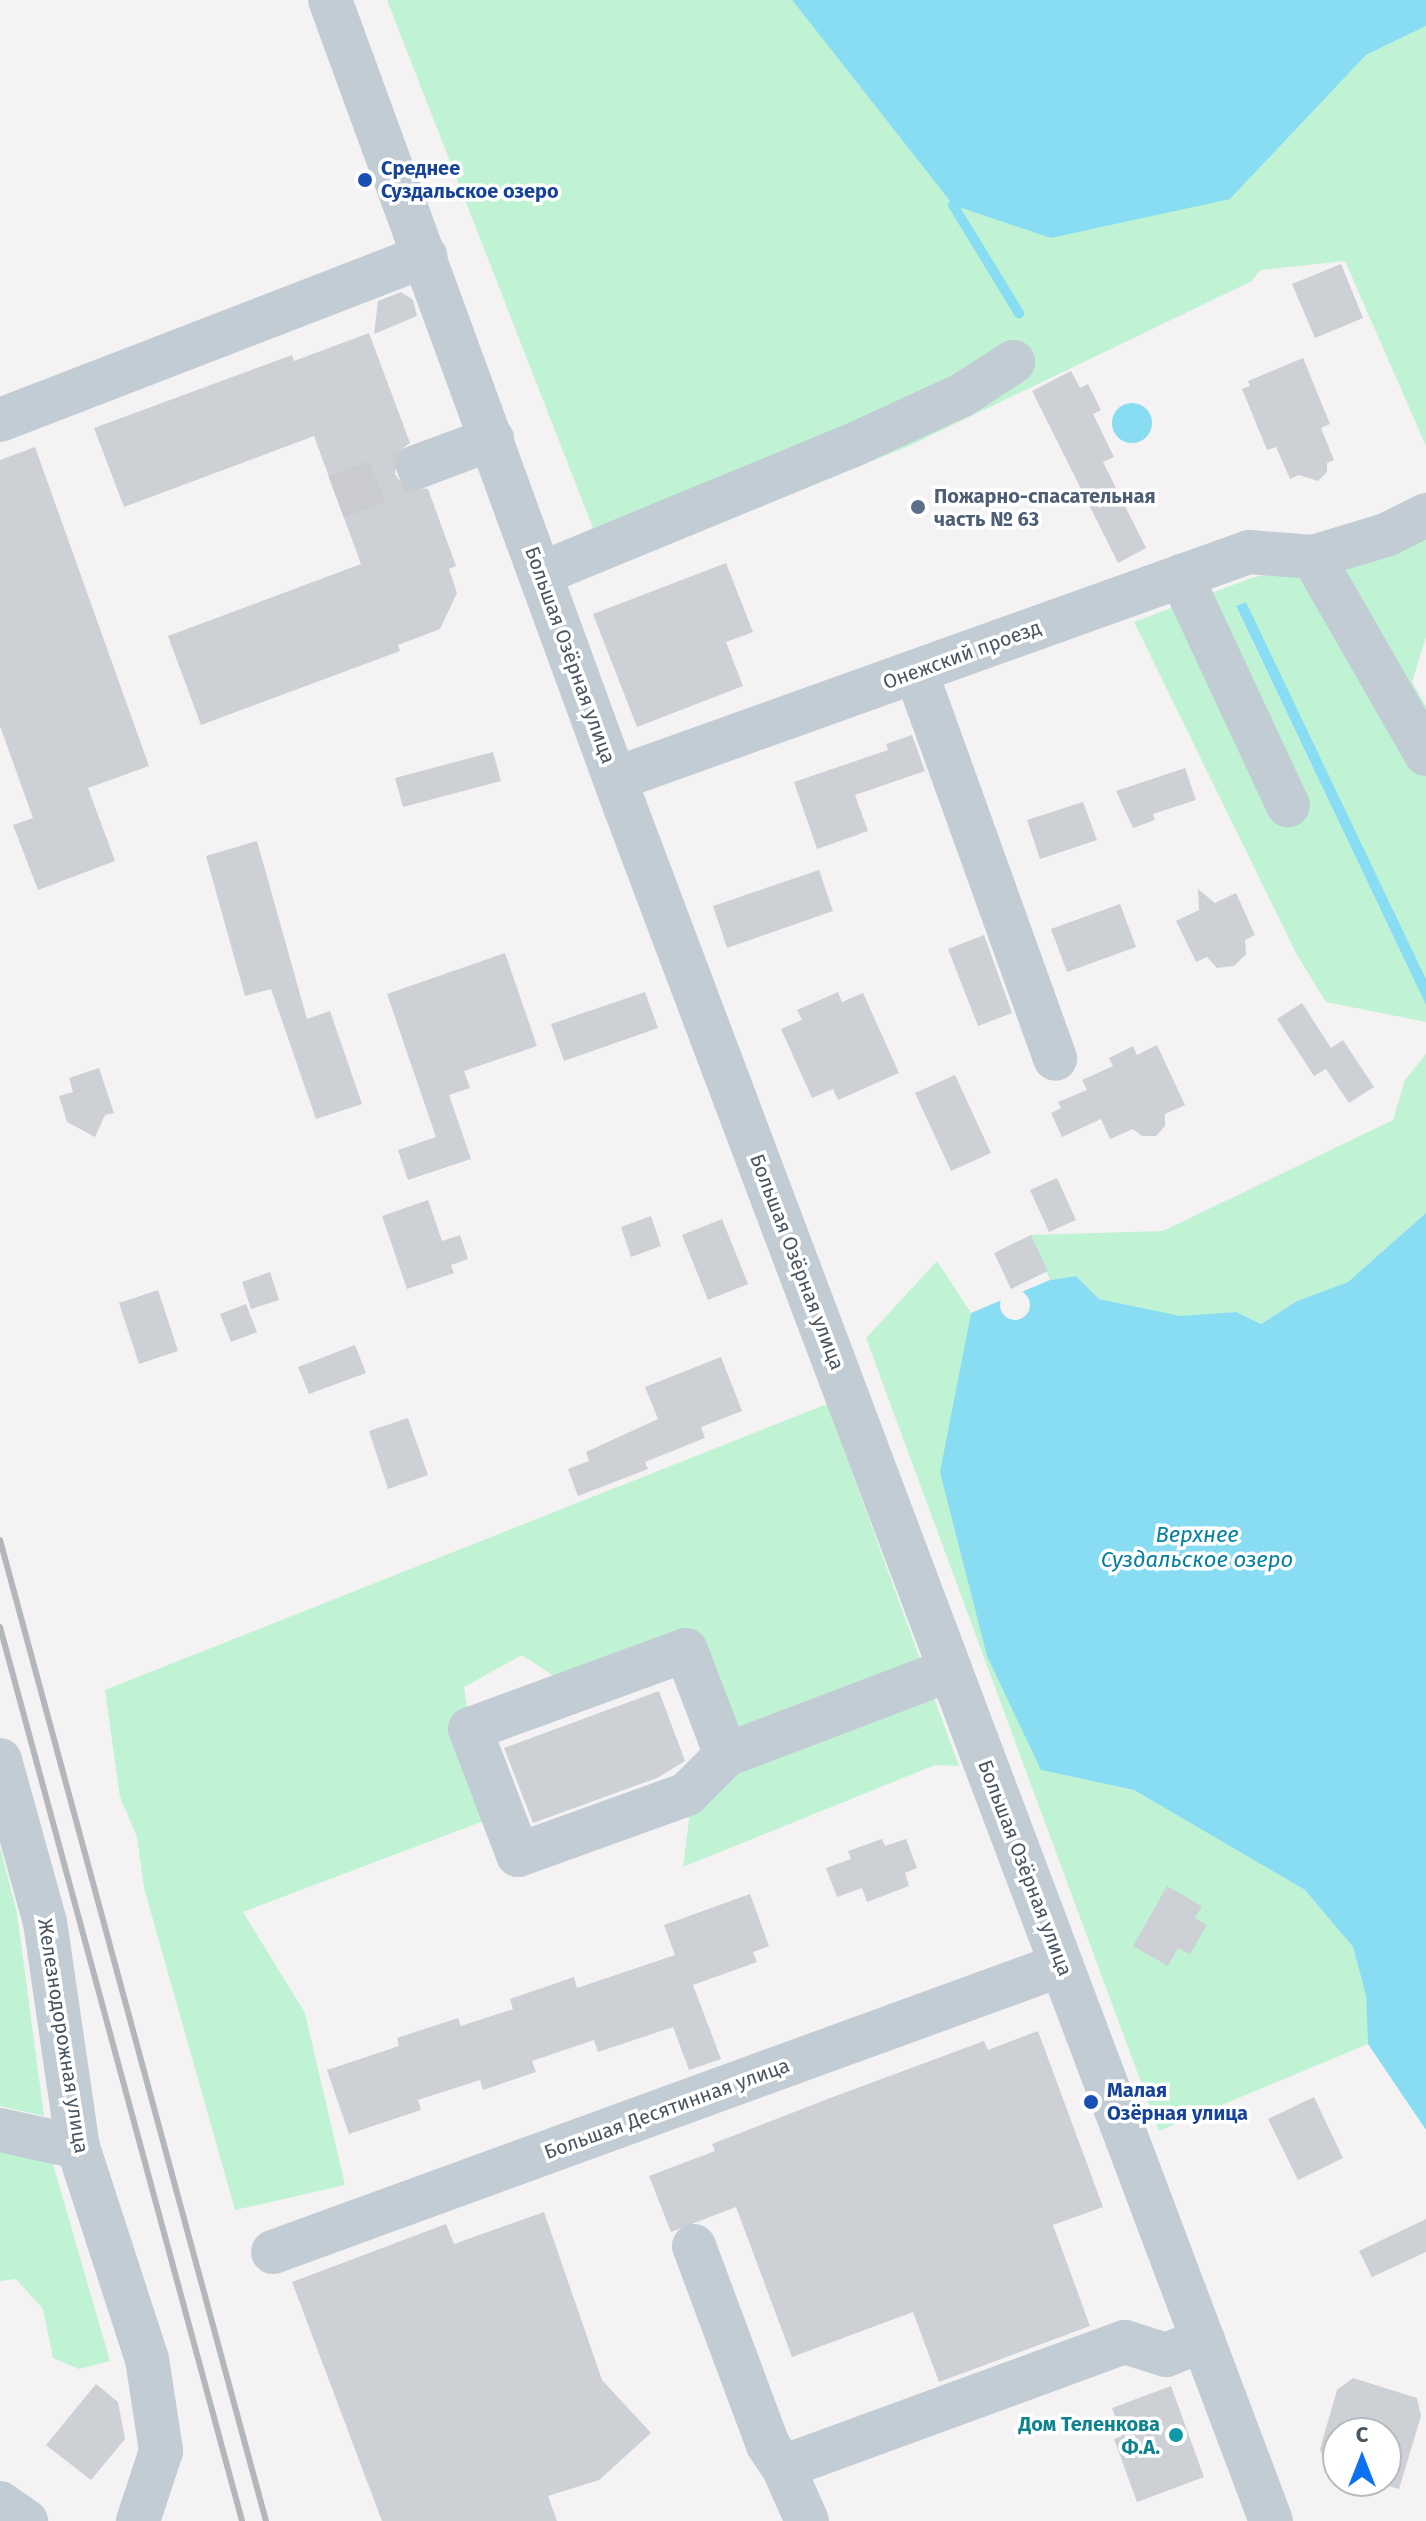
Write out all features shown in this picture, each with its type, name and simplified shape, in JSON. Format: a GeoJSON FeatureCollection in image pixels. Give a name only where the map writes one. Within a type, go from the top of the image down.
{"type":"FeatureCollection","features":[{"type":"Feature","properties":{"kind":"street","name":"Большая Озёрная улица"},"geometry":{"type":"LineString","coordinates":[[330,0],[615,779],[1271,2521]]}},
{"type":"Feature","properties":{"kind":"street"},"geometry":{"type":"LineString","coordinates":[[0,420],[425,256]]}},
{"type":"Feature","properties":{"kind":"street"},"geometry":{"type":"LineString","coordinates":[[540,574],[851,446],[962,395],[1013,362]]}},
{"type":"Feature","properties":{"kind":"street"},"geometry":{"type":"LineString","coordinates":[[419,466],[492,439]]}},
{"type":"Feature","properties":{"kind":"street"},"geometry":{"type":"LineString","coordinates":[[1426,515],[1386,535],[1313,557],[1426,754]]}},
{"type":"Feature","properties":{"kind":"street","name":"Онежский проезд"},"geometry":{"type":"LineString","coordinates":[[615,779],[1249,552],[1313,557]]}},
{"type":"Feature","properties":{"kind":"street"},"geometry":{"type":"LineString","coordinates":[[1181,576],[1288,805]]}},
{"type":"Feature","properties":{"kind":"street"},"geometry":{"type":"LineString","coordinates":[[916,672],[1055,1059]]}},
{"type":"Feature","properties":{"kind":"street"},"geometry":{"type":"LineString","coordinates":[[726,1755],[686,1650],[470,1729],[518,1855],[687,1794],[726,1755],[950,1670]]}},
{"type":"Feature","properties":{"kind":"street","name":"Железнодорожная улица"},"geometry":{"type":"LineString","coordinates":[[0,1760],[45,1922],[78,2147],[147,2359],[161,2451],[138,2521]]}},
{"type":"Feature","properties":{"kind":"street","name":"Большая Десятинная улица"},"geometry":{"type":"LineString","coordinates":[[273,2252],[1061,1965]]}},
{"type":"Feature","properties":{"kind":"street"},"geometry":{"type":"LineString","coordinates":[[0,2130],[78,2147]]}},
{"type":"Feature","properties":{"kind":"street"},"geometry":{"type":"LineString","coordinates":[[694,2246],[768,2445],[783,2467],[807,2521]]}},
{"type":"Feature","properties":{"kind":"street"},"geometry":{"type":"LineString","coordinates":[[783,2467],[1125,2342],[1166,2355],[1203,2340]]}},
{"type":"Feature","properties":{"kind":"street"},"geometry":{"type":"LineString","coordinates":[[0,2503],[26,2521]]}},
{"type":"Feature","properties":{"kind":"green space"},"geometry":{"type":"Polygon","coordinates":[[[387,0],[792,0],[953,205],[1230,199],[1366,55],[1426,26],[1426,446],[1345,261],[1260,270],[1252,281],[909,446],[609,569],[387,0]]]}},
{"type":"Feature","properties":{"kind":"green space"},"geometry":{"type":"Polygon","coordinates":[[[1426,531],[1426,637],[1412,682],[1426,706],[1426,979],[1246,603],[1236,607],[1426,1005],[1426,1022],[1326,1002],[1297,955],[1134,622],[1254,577],[1301,570],[1426,531]]]}},
{"type":"Feature","properties":{"kind":"green space"},"geometry":{"type":"Polygon","coordinates":[[[1426,1054],[1426,1213],[1348,1282],[1297,1301],[1261,1324],[1236,1312],[1180,1317],[1099,1299],[1076,1276],[1050,1280],[1031,1235],[1163,1231],[1393,1120],[1405,1080],[1426,1054]]]}},
{"type":"Feature","properties":{"kind":"green space"},"geometry":{"type":"Polygon","coordinates":[[[937,1261],[971,1313],[941,1472],[1047,1771],[1134,1790],[1305,1890],[1353,1947],[1366,1996],[1368,2044],[1159,2131],[866,1338],[937,1261]]]}},
{"type":"Feature","properties":{"kind":"green space"},"geometry":{"type":"Polygon","coordinates":[[[827,1404],[959,1766],[935,1765],[683,1867],[690,1812],[726,1755],[686,1650],[575,1690],[522,1655],[464,1687],[470,1729],[502,1814],[243,1912],[305,2013],[345,2185],[235,2210],[144,1888],[137,1837],[120,1797],[105,1690],[827,1404]]]}},
{"type":"Feature","properties":{"kind":"green space"},"geometry":{"type":"Polygon","coordinates":[[[0,1847],[17,1913],[44,2116],[0,2106],[0,1847]]]}},
{"type":"Feature","properties":{"kind":"green space"},"geometry":{"type":"Polygon","coordinates":[[[0,2146],[51,2157],[110,2361],[79,2369],[53,2358],[43,2309],[16,2279],[0,2281],[0,2146]]]}},
{"type":"Feature","properties":{"kind":"water"},"geometry":{"type":"Polygon","coordinates":[[[792,0],[1426,0],[1426,26],[1366,55],[1230,199],[1051,238],[953,205],[792,0]]]}},
{"type":"Feature","properties":{"kind":"water"},"geometry":{"type":"Polygon","coordinates":[[[1132,403],[1146,409],[1152,423],[1146,437],[1132,443],[1118,437],[1112,423],[1118,409],[1132,403]]]}},
{"type":"Feature","properties":{"kind":"water"},"geometry":{"type":"Polygon","coordinates":[[[1246,602],[1426,979],[1426,1005],[1236,606],[1246,602]]]}},
{"type":"Feature","properties":{"kind":"water","name":"Верхнее Суздальское озеро"},"geometry":{"type":"Polygon","coordinates":[[[1426,1213],[1426,2130],[1368,2044],[1366,1996],[1353,1947],[1305,1890],[1134,1790],[1041,1770],[987,1656],[940,1472],[971,1313],[1050,1280],[1076,1276],[1099,1299],[1180,1316],[1236,1312],[1261,1324],[1297,1301],[1348,1282],[1426,1213]]]}},
{"type":"Feature","properties":{"kind":"pier"},"geometry":{"type":"Polygon","coordinates":[[[1015,1290],[1026,1294],[1030,1305],[1026,1316],[1015,1320],[1004,1316],[1000,1305],[1004,1294],[1015,1290]]]}},
{"type":"Feature","properties":{"kind":"building"},"geometry":{"type":"Polygon","coordinates":[[[1341,264],[1363,318],[1315,338],[1292,284],[1341,264]]]}},
{"type":"Feature","properties":{"kind":"building"},"geometry":{"type":"Polygon","coordinates":[[[401,292],[413,300],[417,316],[374,334],[378,301],[401,292]]]}},
{"type":"Feature","properties":{"kind":"building"},"geometry":{"type":"Polygon","coordinates":[[[369,333],[410,443],[399,451],[395,474],[404,486],[428,489],[456,566],[449,569],[457,593],[440,629],[398,645],[400,651],[201,725],[168,636],[361,564],[314,436],[124,507],[94,428],[292,355],[294,361],[369,333]]]}},
{"type":"Feature","properties":{"kind":"building"},"geometry":{"type":"Polygon","coordinates":[[[1303,358],[1330,424],[1321,428],[1334,460],[1327,463],[1327,472],[1318,481],[1299,475],[1290,479],[1276,447],[1267,450],[1242,389],[1250,386],[1248,381],[1303,358]]]}},
{"type":"Feature","properties":{"kind":"building"},"geometry":{"type":"Polygon","coordinates":[[[1071,371],[1080,388],[1088,384],[1101,410],[1093,414],[1114,457],[1103,462],[1146,548],[1118,563],[1032,391],[1071,371]]]}},
{"type":"Feature","properties":{"kind":"building"},"geometry":{"type":"Polygon","coordinates":[[[35,447],[149,766],[88,788],[115,861],[38,890],[13,825],[33,818],[0,726],[0,460],[35,447]]]}},
{"type":"Feature","properties":{"kind":"building"},"geometry":{"type":"Polygon","coordinates":[[[726,563],[753,632],[726,642],[743,686],[637,727],[593,614],[726,563]]]}},
{"type":"Feature","properties":{"kind":"building"},"geometry":{"type":"Polygon","coordinates":[[[912,735],[925,771],[855,795],[868,831],[817,849],[794,782],[888,750],[886,744],[912,735]]]}},
{"type":"Feature","properties":{"kind":"building"},"geometry":{"type":"Polygon","coordinates":[[[493,752],[501,781],[403,807],[395,778],[493,752]]]}},
{"type":"Feature","properties":{"kind":"building"},"geometry":{"type":"Polygon","coordinates":[[[1185,768],[1196,800],[1153,814],[1155,820],[1133,828],[1116,791],[1185,768]]]}},
{"type":"Feature","properties":{"kind":"building"},"geometry":{"type":"Polygon","coordinates":[[[1083,802],[1097,840],[1040,859],[1027,820],[1083,802]]]}},
{"type":"Feature","properties":{"kind":"building"},"geometry":{"type":"Polygon","coordinates":[[[257,841],[307,1019],[330,1011],[362,1104],[316,1119],[271,989],[245,996],[206,856],[257,841]]]}},
{"type":"Feature","properties":{"kind":"building"},"geometry":{"type":"Polygon","coordinates":[[[819,870],[833,911],[727,948],[713,906],[819,870]]]}},
{"type":"Feature","properties":{"kind":"building"},"geometry":{"type":"Polygon","coordinates":[[[1198,889],[1215,903],[1236,893],[1255,935],[1245,940],[1246,954],[1234,966],[1217,968],[1207,957],[1196,962],[1176,921],[1199,910],[1198,889]]]}},
{"type":"Feature","properties":{"kind":"building"},"geometry":{"type":"Polygon","coordinates":[[[1120,904],[1136,947],[1067,972],[1051,929],[1120,904]]]}},
{"type":"Feature","properties":{"kind":"building"},"geometry":{"type":"Polygon","coordinates":[[[984,935],[1012,1013],[978,1026],[948,949],[984,935]]]}},
{"type":"Feature","properties":{"kind":"building"},"geometry":{"type":"Polygon","coordinates":[[[505,953],[537,1046],[464,1071],[470,1088],[449,1095],[471,1159],[408,1180],[398,1150],[436,1137],[387,994],[505,953]]]}},
{"type":"Feature","properties":{"kind":"building"},"geometry":{"type":"Polygon","coordinates":[[[645,992],[658,1028],[564,1061],[551,1024],[645,992]]]}},
{"type":"Feature","properties":{"kind":"building"},"geometry":{"type":"Polygon","coordinates":[[[838,992],[842,1002],[863,993],[899,1073],[838,1100],[833,1089],[812,1098],[781,1029],[802,1020],[797,1010],[838,992]]]}},
{"type":"Feature","properties":{"kind":"building"},"geometry":{"type":"Polygon","coordinates":[[[1302,1003],[1331,1048],[1343,1040],[1374,1087],[1349,1103],[1326,1069],[1314,1076],[1277,1019],[1302,1003]]]}},
{"type":"Feature","properties":{"kind":"building"},"geometry":{"type":"Polygon","coordinates":[[[1157,1045],[1185,1105],[1165,1114],[1165,1126],[1156,1136],[1142,1136],[1133,1129],[1110,1139],[1101,1119],[1062,1137],[1051,1113],[1061,1108],[1058,1102],[1087,1090],[1082,1080],[1113,1066],[1109,1058],[1133,1046],[1137,1055],[1157,1045]]]}},
{"type":"Feature","properties":{"kind":"building"},"geometry":{"type":"Polygon","coordinates":[[[99,1068],[114,1113],[105,1115],[95,1137],[67,1122],[59,1096],[73,1092],[69,1078],[99,1068]]]}},
{"type":"Feature","properties":{"kind":"building"},"geometry":{"type":"Polygon","coordinates":[[[955,1075],[991,1153],[951,1171],[915,1093],[955,1075]]]}},
{"type":"Feature","properties":{"kind":"building"},"geometry":{"type":"Polygon","coordinates":[[[1057,1178],[1076,1220],[1049,1232],[1030,1190],[1057,1178]]]}},
{"type":"Feature","properties":{"kind":"building"},"geometry":{"type":"Polygon","coordinates":[[[428,1200],[442,1241],[460,1235],[468,1259],[451,1265],[454,1273],[407,1289],[382,1216],[428,1200]]]}},
{"type":"Feature","properties":{"kind":"building"},"geometry":{"type":"Polygon","coordinates":[[[651,1216],[661,1246],[631,1257],[621,1227],[651,1216]]]}},
{"type":"Feature","properties":{"kind":"building"},"geometry":{"type":"Polygon","coordinates":[[[722,1219],[748,1284],[708,1300],[682,1235],[722,1219]]]}},
{"type":"Feature","properties":{"kind":"building"},"geometry":{"type":"Polygon","coordinates":[[[1031,1235],[1048,1271],[1011,1289],[994,1253],[1031,1235]]]}},
{"type":"Feature","properties":{"kind":"building"},"geometry":{"type":"Polygon","coordinates":[[[270,1272],[279,1300],[251,1309],[242,1282],[270,1272]]]}},
{"type":"Feature","properties":{"kind":"building"},"geometry":{"type":"Polygon","coordinates":[[[158,1290],[178,1351],[139,1364],[119,1303],[158,1290]]]}},
{"type":"Feature","properties":{"kind":"building"},"geometry":{"type":"Polygon","coordinates":[[[246,1304],[257,1332],[231,1342],[220,1314],[246,1304]]]}},
{"type":"Feature","properties":{"kind":"building"},"geometry":{"type":"Polygon","coordinates":[[[355,1345],[366,1373],[309,1394],[298,1367],[355,1345]]]}},
{"type":"Feature","properties":{"kind":"building"},"geometry":{"type":"Polygon","coordinates":[[[721,1357],[742,1411],[701,1427],[705,1438],[645,1462],[648,1469],[578,1496],[568,1469],[589,1461],[586,1452],[658,1419],[645,1387],[721,1357]]]}},
{"type":"Feature","properties":{"kind":"building"},"geometry":{"type":"Polygon","coordinates":[[[408,1418],[428,1475],[388,1489],[369,1431],[408,1418]]]}},
{"type":"Feature","properties":{"kind":"building"},"geometry":{"type":"Polygon","coordinates":[[[659,1691],[685,1761],[657,1778],[533,1823],[504,1748],[659,1691]]]}},
{"type":"Feature","properties":{"kind":"building"},"geometry":{"type":"Polygon","coordinates":[[[882,1839],[885,1846],[906,1839],[917,1868],[905,1873],[909,1886],[867,1902],[862,1888],[837,1897],[826,1868],[851,1859],[848,1851],[882,1839]]]}},
{"type":"Feature","properties":{"kind":"building"},"geometry":{"type":"Polygon","coordinates":[[[1167,1886],[1202,1906],[1195,1918],[1207,1925],[1190,1954],[1178,1948],[1168,1966],[1133,1946],[1167,1886]]]}},
{"type":"Feature","properties":{"kind":"building"},"geometry":{"type":"Polygon","coordinates":[[[750,1894],[769,1946],[753,1952],[757,1962],[693,1985],[721,2059],[689,2070],[673,2027],[598,2052],[594,2040],[532,2061],[536,2072],[483,2090],[480,2080],[418,2100],[421,2110],[349,2134],[327,2070],[399,2046],[397,2038],[458,2018],[461,2026],[513,2009],[510,1999],[574,1977],[577,1988],[675,1955],[664,1925],[750,1894]]]}},
{"type":"Feature","properties":{"kind":"building"},"geometry":{"type":"Polygon","coordinates":[[[1038,2031],[1103,2207],[1053,2225],[1090,2326],[939,2382],[913,2312],[792,2357],[736,2207],[671,2232],[649,2176],[715,2151],[712,2144],[833,2097],[984,2041],[988,2050],[1038,2031]]]}},
{"type":"Feature","properties":{"kind":"building"},"geometry":{"type":"Polygon","coordinates":[[[1314,2097],[1343,2158],[1298,2180],[1268,2119],[1314,2097]]]}},
{"type":"Feature","properties":{"kind":"building"},"geometry":{"type":"Polygon","coordinates":[[[544,2212],[602,2380],[651,2433],[599,2480],[548,2496],[557,2521],[382,2521],[292,2282],[446,2224],[454,2244],[544,2212]]]}},
{"type":"Feature","properties":{"kind":"building"},"geometry":{"type":"Polygon","coordinates":[[[1426,2219],[1426,2252],[1372,2277],[1359,2251],[1426,2219]]]}},
{"type":"Feature","properties":{"kind":"building"},"geometry":{"type":"Polygon","coordinates":[[[1353,2378],[1417,2398],[1421,2416],[1402,2479],[1402,2417],[1329,2417],[1337,2390],[1353,2378]]]}},
{"type":"Feature","properties":{"kind":"building"},"geometry":{"type":"Polygon","coordinates":[[[96,2384],[118,2402],[125,2439],[91,2480],[46,2445],[96,2384]]]}},
{"type":"Feature","properties":{"kind":"building"},"geometry":{"type":"Polygon","coordinates":[[[1171,2386],[1204,2477],[1137,2502],[1114,2439],[1122,2436],[1112,2408],[1171,2386]]]}},
{"type":"Feature","properties":{"kind":"waterway"},"geometry":{"type":"LineString","coordinates":[[953,205],[1019,313]]}},
{"type":"Feature","properties":{"kind":"tunnel"},"geometry":{"type":"LineString","coordinates":[[336,497],[419,466]]}},
{"type":"Feature","properties":{"kind":"railway"},"geometry":{"type":"LineString","coordinates":[[0,1540],[266,2521]]}},
{"type":"Feature","properties":{"kind":"railway"},"geometry":{"type":"LineString","coordinates":[[0,1627],[242,2521]]}},
{"type":"Feature","properties":{"kind":"place","name":"Среднее Суздальское озеро"},"geometry":{"type":"Point","coordinates":[365,180]}},
{"type":"Feature","properties":{"kind":"place","name":"Пожарно-спасательная часть № 63"},"geometry":{"type":"Point","coordinates":[918,507]}},
{"type":"Feature","properties":{"kind":"place","name":"Малая Озёрная улица"},"geometry":{"type":"Point","coordinates":[1091,2102]}},
{"type":"Feature","properties":{"kind":"place","name":"Дом Теленкова Ф.А."},"geometry":{"type":"Point","coordinates":[1176,2435]}}]}
